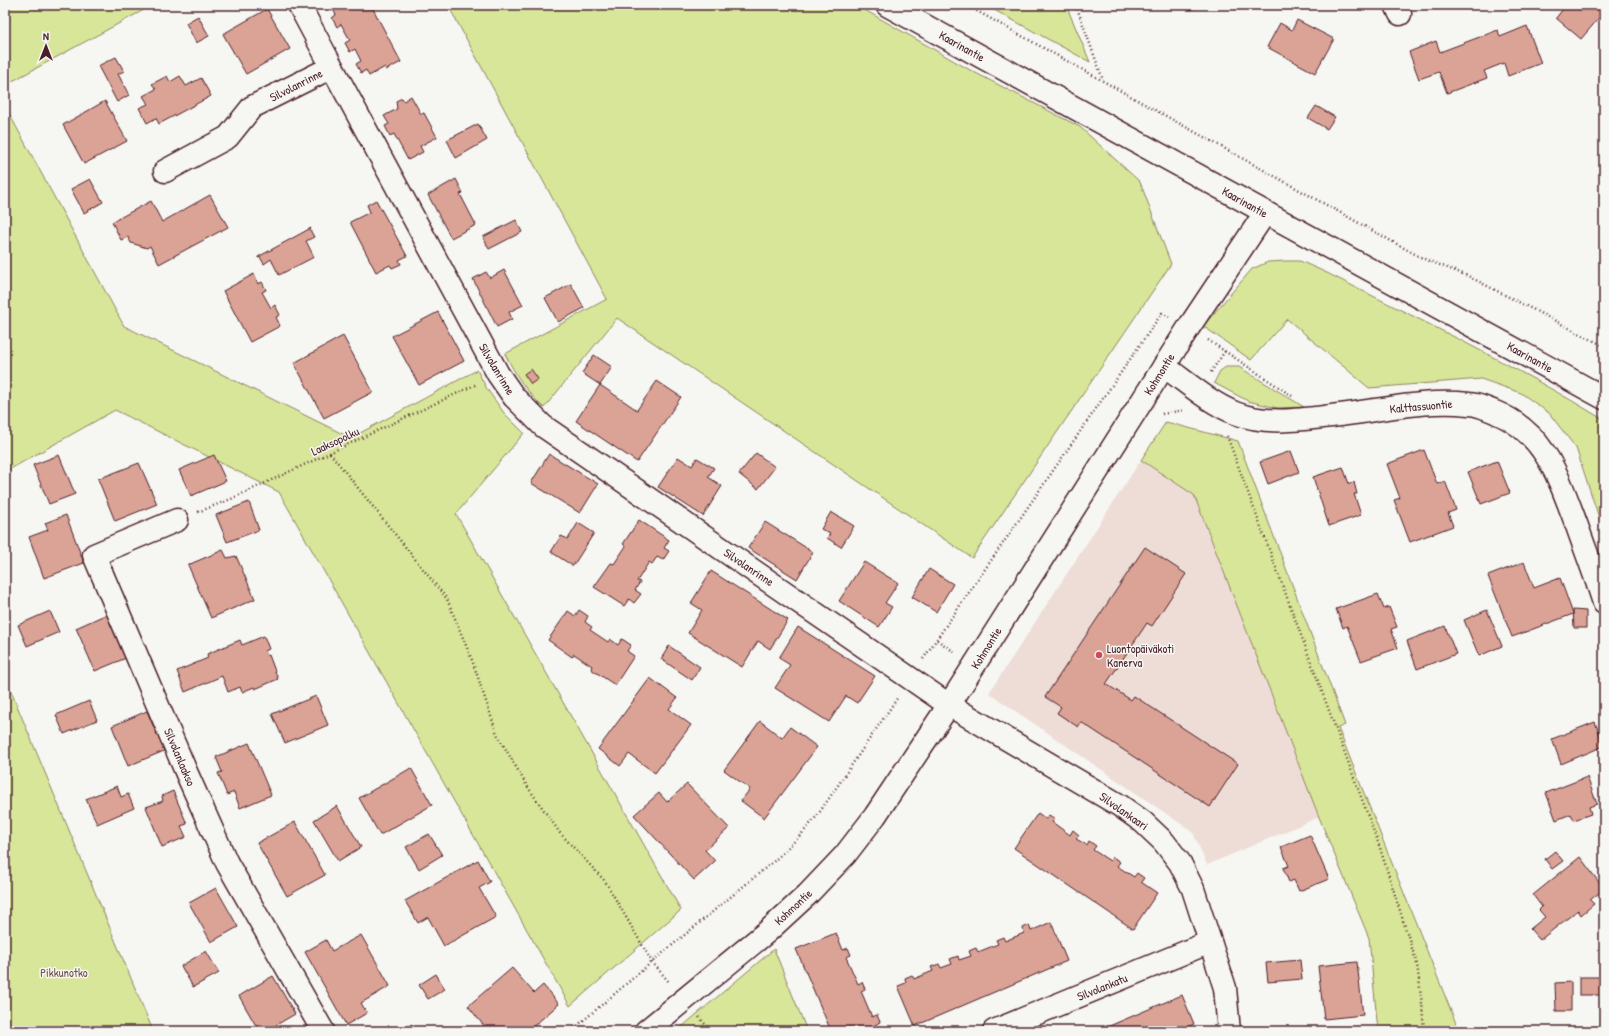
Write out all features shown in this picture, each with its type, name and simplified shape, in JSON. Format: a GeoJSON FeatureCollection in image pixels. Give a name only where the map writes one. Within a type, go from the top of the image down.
{"type":"FeatureCollection","features":[{"type":"Feature","properties":{"kind":"street"},"geometry":{"type":"LineString","coordinates":[[299,5],[332,67]]}},
{"type":"Feature","properties":{"kind":"street","name":"Kaarinantie"},"geometry":{"type":"LineString","coordinates":[[888,5],[1604,398]]}},
{"type":"Feature","properties":{"kind":"street","name":"Silvolanrinne"},"geometry":{"type":"LineString","coordinates":[[165,171],[228,137],[252,107],[332,67],[498,374],[514,397],[543,426],[950,705]]}},
{"type":"Feature","properties":{"kind":"street","name":"Kohmontie"},"geometry":{"type":"LineString","coordinates":[[646,1031],[768,930],[806,895],[845,855],[875,816],[950,705],[1164,366],[1265,213]]}},
{"type":"Feature","properties":{"kind":"street","name":"Kalttassuontie"},"geometry":{"type":"LineString","coordinates":[[1164,366],[1214,401],[1235,413],[1257,418],[1280,421],[1305,420],[1444,402],[1471,404],[1507,417],[1523,429],[1539,445],[1553,465],[1595,574],[1604,603]]}},
{"type":"Feature","properties":{"kind":"street","name":"Silvolanlaakso"},"geometry":{"type":"LineString","coordinates":[[177,520],[94,555],[187,774],[227,863],[323,1031]]}},
{"type":"Feature","properties":{"kind":"street","name":"Silvolankaari"},"geometry":{"type":"LineString","coordinates":[[950,705],[1119,805],[1143,822],[1164,842],[1180,863],[1193,889],[1225,988],[1229,1031]]}},
{"type":"Feature","properties":{"kind":"street","name":"Silvolankatu"},"geometry":{"type":"LineString","coordinates":[[994,1031],[1210,942]]}},
{"type":"Feature","properties":{"kind":"path"},"geometry":{"type":"LineString","coordinates":[[966,5],[1422,258],[1468,276],[1604,346]]}},
{"type":"Feature","properties":{"kind":"path"},"geometry":{"type":"LineString","coordinates":[[1076,5],[1103,80]]}},
{"type":"Feature","properties":{"kind":"path","name":"Laaksopolku"},"geometry":{"type":"LineString","coordinates":[[177,520],[231,499],[498,374]]}},
{"type":"Feature","properties":{"kind":"path"},"geometry":{"type":"LineString","coordinates":[[1214,401],[1380,848],[1417,964],[1424,1031]]}},
{"type":"Feature","properties":{"kind":"path"},"geometry":{"type":"LineString","coordinates":[[330,453],[447,599],[472,660],[497,734],[527,786],[560,833],[605,881],[652,962],[684,999]]}},
{"type":"Feature","properties":{"kind":"shaded area"},"geometry":{"type":"Polygon","coordinates":[[[1141,460],[1194,495],[1319,817],[1207,865],[1193,832],[989,693],[1141,460]]]}},
{"type":"Feature","properties":{"kind":"green space"},"geometry":{"type":"Polygon","coordinates":[[[5,5],[153,5],[5,85],[5,5]]]}},
{"type":"Feature","properties":{"kind":"green space"},"geometry":{"type":"Polygon","coordinates":[[[448,5],[856,5],[970,70],[1080,127],[1140,182],[1171,264],[972,558],[617,318],[544,408],[522,383],[505,354],[607,299],[448,5]]]}},
{"type":"Feature","properties":{"kind":"green space"},"geometry":{"type":"Polygon","coordinates":[[[985,5],[1066,5],[1090,62],[985,5]]]}},
{"type":"Feature","properties":{"kind":"green space"},"geometry":{"type":"Polygon","coordinates":[[[5,106],[124,326],[351,438],[477,370],[487,389],[504,413],[524,433],[456,514],[681,910],[570,1006],[279,492],[115,410],[5,472],[5,106]]]}},
{"type":"Feature","properties":{"kind":"green space"},"geometry":{"type":"Polygon","coordinates":[[[1300,261],[1327,273],[1536,380],[1604,420],[1604,533],[1576,448],[1549,413],[1521,393],[1481,379],[1369,388],[1287,319],[1251,360],[1203,326],[1252,269],[1268,262],[1300,261]]]}},
{"type":"Feature","properties":{"kind":"green space"},"geometry":{"type":"Polygon","coordinates":[[[1226,367],[1239,367],[1304,407],[1277,408],[1248,401],[1214,383],[1220,371],[1226,367]]]}},
{"type":"Feature","properties":{"kind":"green space"},"geometry":{"type":"Polygon","coordinates":[[[1166,422],[1238,441],[1345,725],[1338,728],[1459,1031],[1378,1031],[1369,938],[1319,817],[1194,495],[1141,460],[1166,422]]]}},
{"type":"Feature","properties":{"kind":"green space","name":"Pikkunotko"},"geometry":{"type":"Polygon","coordinates":[[[5,677],[153,1031],[5,1031],[5,677]]]}},
{"type":"Feature","properties":{"kind":"green space"},"geometry":{"type":"Polygon","coordinates":[[[774,949],[807,1031],[677,1031],[774,949]]]}},
{"type":"Feature","properties":{"kind":"building"},"geometry":{"type":"Polygon","coordinates":[[[331,5],[371,5],[401,62],[386,70],[385,67],[369,76],[366,70],[361,73],[356,64],[361,61],[355,49],[350,52],[345,43],[350,40],[341,24],[337,27],[332,18],[336,15],[331,5]]]}},
{"type":"Feature","properties":{"kind":"building"},"geometry":{"type":"Polygon","coordinates":[[[1187,5],[1201,5],[1189,10],[1187,5]]]}},
{"type":"Feature","properties":{"kind":"building"},"geometry":{"type":"Polygon","coordinates":[[[1566,5],[1604,5],[1604,12],[1581,39],[1556,18],[1566,5]]]}},
{"type":"Feature","properties":{"kind":"building"},"geometry":{"type":"Polygon","coordinates":[[[267,9],[290,49],[246,74],[223,34],[267,9]]]}},
{"type":"Feature","properties":{"kind":"building"},"geometry":{"type":"Polygon","coordinates":[[[198,16],[209,36],[196,43],[186,23],[198,16]]]}},
{"type":"Feature","properties":{"kind":"building"},"geometry":{"type":"Polygon","coordinates":[[[1297,20],[1334,39],[1315,73],[1267,47],[1280,23],[1292,30],[1297,20]]]}},
{"type":"Feature","properties":{"kind":"building"},"geometry":{"type":"Polygon","coordinates":[[[1527,26],[1541,63],[1508,76],[1504,63],[1484,71],[1487,78],[1447,93],[1439,72],[1419,79],[1409,52],[1436,41],[1440,52],[1498,30],[1500,37],[1527,26]]]}},
{"type":"Feature","properties":{"kind":"building"},"geometry":{"type":"Polygon","coordinates":[[[116,57],[124,71],[118,74],[129,95],[117,102],[98,66],[116,57]]]}},
{"type":"Feature","properties":{"kind":"building"},"geometry":{"type":"Polygon","coordinates":[[[167,76],[170,82],[180,76],[186,86],[201,78],[211,96],[159,124],[156,118],[147,123],[139,108],[148,104],[143,96],[156,89],[152,84],[167,76]]]}},
{"type":"Feature","properties":{"kind":"building"},"geometry":{"type":"Polygon","coordinates":[[[411,96],[421,114],[424,113],[437,137],[420,146],[423,152],[408,160],[394,134],[390,136],[385,126],[389,124],[384,116],[397,109],[396,101],[402,98],[404,101],[411,96]]]}},
{"type":"Feature","properties":{"kind":"building"},"geometry":{"type":"Polygon","coordinates":[[[105,101],[127,141],[84,164],[63,125],[105,101]]]}},
{"type":"Feature","properties":{"kind":"building"},"geometry":{"type":"Polygon","coordinates":[[[1316,106],[1335,117],[1327,129],[1308,118],[1316,106]]]}},
{"type":"Feature","properties":{"kind":"building"},"geometry":{"type":"Polygon","coordinates":[[[478,124],[487,140],[456,158],[447,140],[478,124]]]}},
{"type":"Feature","properties":{"kind":"building"},"geometry":{"type":"Polygon","coordinates":[[[90,179],[103,202],[84,213],[71,189],[90,179]]]}},
{"type":"Feature","properties":{"kind":"building"},"geometry":{"type":"Polygon","coordinates":[[[456,179],[463,193],[460,194],[476,225],[451,238],[428,195],[456,179]]]}},
{"type":"Feature","properties":{"kind":"building"},"geometry":{"type":"Polygon","coordinates":[[[210,195],[228,227],[159,264],[150,246],[147,248],[131,243],[128,237],[121,240],[112,222],[151,201],[162,222],[210,195]]]}},
{"type":"Feature","properties":{"kind":"building"},"geometry":{"type":"Polygon","coordinates":[[[376,200],[407,256],[399,260],[401,264],[392,268],[390,265],[376,272],[350,222],[370,212],[367,205],[376,200]]]}},
{"type":"Feature","properties":{"kind":"building"},"geometry":{"type":"Polygon","coordinates":[[[516,220],[522,232],[489,249],[483,237],[516,220]]]}},
{"type":"Feature","properties":{"kind":"building"},"geometry":{"type":"Polygon","coordinates":[[[311,228],[310,230],[314,237],[306,241],[314,257],[279,275],[271,259],[264,264],[260,257],[258,258],[258,257],[311,228]]]}},
{"type":"Feature","properties":{"kind":"building"},"geometry":{"type":"Polygon","coordinates":[[[504,270],[523,305],[509,312],[512,319],[497,327],[473,279],[486,272],[490,278],[504,270]]]}},
{"type":"Feature","properties":{"kind":"building"},"geometry":{"type":"Polygon","coordinates":[[[254,274],[258,284],[262,282],[266,290],[262,292],[271,308],[275,305],[280,315],[276,317],[280,326],[250,342],[223,291],[254,274]]]}},
{"type":"Feature","properties":{"kind":"building"},"geometry":{"type":"Polygon","coordinates":[[[571,284],[584,308],[558,322],[545,298],[571,284]]]}},
{"type":"Feature","properties":{"kind":"building"},"geometry":{"type":"Polygon","coordinates":[[[438,312],[464,361],[419,385],[392,336],[438,312]]]}},
{"type":"Feature","properties":{"kind":"building"},"geometry":{"type":"Polygon","coordinates":[[[343,336],[373,392],[324,418],[294,363],[343,336]]]}},
{"type":"Feature","properties":{"kind":"building"},"geometry":{"type":"Polygon","coordinates":[[[594,355],[612,367],[600,385],[582,373],[594,355]]]}},
{"type":"Feature","properties":{"kind":"building"},"geometry":{"type":"Polygon","coordinates":[[[531,369],[538,379],[531,384],[524,374],[531,369]]]}},
{"type":"Feature","properties":{"kind":"building"},"geometry":{"type":"Polygon","coordinates":[[[657,381],[681,397],[637,462],[576,421],[600,385],[637,410],[657,381]]]}},
{"type":"Feature","properties":{"kind":"building"},"geometry":{"type":"Polygon","coordinates":[[[1424,450],[1437,484],[1445,481],[1456,510],[1448,513],[1453,526],[1410,542],[1394,500],[1400,498],[1387,464],[1424,450]]]}},
{"type":"Feature","properties":{"kind":"building"},"geometry":{"type":"Polygon","coordinates":[[[1291,451],[1299,472],[1268,484],[1260,462],[1291,451]]]}},
{"type":"Feature","properties":{"kind":"building"},"geometry":{"type":"Polygon","coordinates":[[[756,453],[775,467],[758,489],[739,474],[756,453]]]}},
{"type":"Feature","properties":{"kind":"building"},"geometry":{"type":"Polygon","coordinates":[[[549,454],[598,484],[580,513],[531,483],[549,454]]]}},
{"type":"Feature","properties":{"kind":"building"},"geometry":{"type":"Polygon","coordinates":[[[59,455],[75,494],[49,504],[33,465],[59,455]]]}},
{"type":"Feature","properties":{"kind":"building"},"geometry":{"type":"Polygon","coordinates":[[[214,455],[226,481],[191,496],[179,470],[214,455]]]}},
{"type":"Feature","properties":{"kind":"building"},"geometry":{"type":"Polygon","coordinates":[[[678,457],[692,466],[697,458],[714,468],[708,477],[722,486],[703,516],[658,487],[678,457]]]}},
{"type":"Feature","properties":{"kind":"building"},"geometry":{"type":"Polygon","coordinates":[[[1497,461],[1510,493],[1481,504],[1468,472],[1497,461]]]}},
{"type":"Feature","properties":{"kind":"building"},"geometry":{"type":"Polygon","coordinates":[[[139,463],[157,504],[115,521],[98,479],[139,463]]]}},
{"type":"Feature","properties":{"kind":"building"},"geometry":{"type":"Polygon","coordinates":[[[1343,467],[1349,484],[1354,482],[1357,494],[1354,494],[1361,515],[1329,526],[1313,477],[1343,467]]]}},
{"type":"Feature","properties":{"kind":"building"},"geometry":{"type":"Polygon","coordinates":[[[249,502],[259,530],[227,542],[216,515],[249,502]]]}},
{"type":"Feature","properties":{"kind":"building"},"geometry":{"type":"Polygon","coordinates":[[[831,512],[854,526],[841,547],[827,538],[830,534],[821,529],[831,512]]]}},
{"type":"Feature","properties":{"kind":"building"},"geometry":{"type":"Polygon","coordinates":[[[66,515],[84,563],[44,578],[29,537],[48,530],[45,523],[66,515]]]}},
{"type":"Feature","properties":{"kind":"building"},"geometry":{"type":"Polygon","coordinates":[[[639,520],[669,540],[664,548],[669,551],[663,560],[657,557],[652,564],[649,562],[637,581],[640,582],[635,590],[641,594],[634,603],[629,599],[624,606],[594,587],[611,563],[614,564],[626,546],[623,544],[639,520]]]}},
{"type":"Feature","properties":{"kind":"building"},"geometry":{"type":"Polygon","coordinates":[[[765,522],[813,552],[797,579],[748,548],[765,522]]]}},
{"type":"Feature","properties":{"kind":"building"},"geometry":{"type":"Polygon","coordinates":[[[578,523],[594,533],[573,566],[551,552],[561,536],[568,539],[578,523]]]}},
{"type":"Feature","properties":{"kind":"building","name":"Luontopäiväkoti Kanerva"},"geometry":{"type":"Polygon","coordinates":[[[1145,547],[1186,574],[1152,626],[1147,623],[1106,684],[1131,700],[1134,696],[1238,764],[1210,807],[1081,722],[1078,727],[1057,713],[1061,707],[1045,697],[1145,547]]]}},
{"type":"Feature","properties":{"kind":"building"},"geometry":{"type":"Polygon","coordinates":[[[223,550],[227,558],[236,556],[255,599],[211,618],[188,565],[223,550]]]}},
{"type":"Feature","properties":{"kind":"building"},"geometry":{"type":"Polygon","coordinates":[[[864,562],[898,583],[885,603],[892,607],[879,627],[839,601],[864,562]]]}},
{"type":"Feature","properties":{"kind":"building"},"geometry":{"type":"Polygon","coordinates":[[[1524,562],[1534,588],[1560,578],[1573,614],[1512,637],[1488,576],[1524,562]]]}},
{"type":"Feature","properties":{"kind":"building"},"geometry":{"type":"Polygon","coordinates":[[[929,569],[953,584],[936,612],[912,597],[929,569]]]}},
{"type":"Feature","properties":{"kind":"building"},"geometry":{"type":"Polygon","coordinates":[[[711,571],[788,620],[770,649],[758,641],[742,667],[688,633],[702,610],[691,603],[711,571]]]}},
{"type":"Feature","properties":{"kind":"building"},"geometry":{"type":"Polygon","coordinates":[[[1378,594],[1384,609],[1389,607],[1397,627],[1391,629],[1398,648],[1361,661],[1347,626],[1343,628],[1336,609],[1378,594]]]}},
{"type":"Feature","properties":{"kind":"building"},"geometry":{"type":"Polygon","coordinates":[[[579,610],[588,616],[585,622],[592,627],[590,630],[608,642],[610,639],[618,645],[622,639],[631,645],[627,651],[634,656],[615,685],[591,669],[592,666],[574,654],[572,657],[548,640],[568,611],[575,616],[579,610]]]}},
{"type":"Feature","properties":{"kind":"building"},"geometry":{"type":"Polygon","coordinates":[[[1487,610],[1502,646],[1479,656],[1464,620],[1487,610]]]}},
{"type":"Feature","properties":{"kind":"building"},"geometry":{"type":"Polygon","coordinates":[[[1573,610],[1586,611],[1586,628],[1574,628],[1573,610]]]}},
{"type":"Feature","properties":{"kind":"building"},"geometry":{"type":"Polygon","coordinates":[[[50,611],[59,632],[27,646],[18,625],[50,611]]]}},
{"type":"Feature","properties":{"kind":"building"},"geometry":{"type":"Polygon","coordinates":[[[107,614],[126,658],[95,671],[76,628],[107,614]]]}},
{"type":"Feature","properties":{"kind":"building"},"geometry":{"type":"Polygon","coordinates":[[[1445,626],[1456,654],[1417,669],[1407,641],[1445,626]]]}},
{"type":"Feature","properties":{"kind":"building"},"geometry":{"type":"Polygon","coordinates":[[[798,627],[875,676],[857,703],[846,696],[829,722],[775,688],[790,665],[779,658],[798,627]]]}},
{"type":"Feature","properties":{"kind":"building"},"geometry":{"type":"Polygon","coordinates":[[[264,636],[269,649],[265,651],[267,656],[269,655],[278,679],[255,689],[254,687],[242,692],[240,687],[228,692],[222,676],[185,692],[177,671],[208,658],[207,654],[240,640],[242,645],[264,636]]]}},
{"type":"Feature","properties":{"kind":"building"},"geometry":{"type":"Polygon","coordinates":[[[669,646],[700,667],[692,680],[661,659],[669,646]]]}},
{"type":"Feature","properties":{"kind":"building"},"geometry":{"type":"Polygon","coordinates":[[[650,678],[677,698],[669,709],[691,725],[655,773],[629,754],[620,766],[598,749],[650,678]]]}},
{"type":"Feature","properties":{"kind":"building"},"geometry":{"type":"Polygon","coordinates":[[[316,696],[328,725],[285,743],[272,714],[316,696]]]}},
{"type":"Feature","properties":{"kind":"building"},"geometry":{"type":"Polygon","coordinates":[[[89,701],[97,720],[64,734],[56,715],[89,701]]]}},
{"type":"Feature","properties":{"kind":"building"},"geometry":{"type":"Polygon","coordinates":[[[147,711],[164,751],[128,766],[112,726],[147,711]]]}},
{"type":"Feature","properties":{"kind":"building"},"geometry":{"type":"Polygon","coordinates":[[[760,721],[782,738],[790,727],[817,747],[764,818],[741,801],[750,789],[724,770],[760,721]]]}},
{"type":"Feature","properties":{"kind":"building"},"geometry":{"type":"Polygon","coordinates":[[[1595,722],[1604,746],[1561,764],[1552,739],[1595,722]]]}},
{"type":"Feature","properties":{"kind":"building"},"geometry":{"type":"Polygon","coordinates":[[[249,743],[271,795],[240,808],[234,792],[227,795],[218,773],[222,772],[216,757],[249,743]]]}},
{"type":"Feature","properties":{"kind":"building"},"geometry":{"type":"Polygon","coordinates":[[[411,768],[432,805],[380,835],[359,798],[411,768]]]}},
{"type":"Feature","properties":{"kind":"building"},"geometry":{"type":"Polygon","coordinates":[[[1587,777],[1597,804],[1589,807],[1591,814],[1574,820],[1571,814],[1556,820],[1546,793],[1587,777]]]}},
{"type":"Feature","properties":{"kind":"building"},"geometry":{"type":"Polygon","coordinates":[[[687,784],[729,828],[705,850],[715,861],[694,880],[634,815],[659,793],[667,802],[687,784]]]}},
{"type":"Feature","properties":{"kind":"building"},"geometry":{"type":"Polygon","coordinates":[[[117,786],[121,797],[128,794],[134,808],[97,824],[86,799],[117,786]]]}},
{"type":"Feature","properties":{"kind":"building"},"geometry":{"type":"Polygon","coordinates":[[[173,791],[187,824],[181,826],[186,837],[162,847],[146,807],[163,801],[162,796],[173,791]]]}},
{"type":"Feature","properties":{"kind":"building"},"geometry":{"type":"Polygon","coordinates":[[[337,806],[361,847],[338,861],[314,820],[337,806]]]}},
{"type":"Feature","properties":{"kind":"building"},"geometry":{"type":"Polygon","coordinates":[[[1038,813],[1046,819],[1049,815],[1055,819],[1052,822],[1070,835],[1073,830],[1079,835],[1076,839],[1087,845],[1089,841],[1096,846],[1093,850],[1110,861],[1113,857],[1120,862],[1117,866],[1134,877],[1137,873],[1144,878],[1141,882],[1157,893],[1133,929],[1014,848],[1038,813]]]}},
{"type":"Feature","properties":{"kind":"building"},"geometry":{"type":"Polygon","coordinates":[[[295,822],[325,875],[287,896],[257,843],[295,822]]]}},
{"type":"Feature","properties":{"kind":"building"},"geometry":{"type":"Polygon","coordinates":[[[429,834],[442,855],[419,869],[406,847],[429,834]]]}},
{"type":"Feature","properties":{"kind":"building"},"geometry":{"type":"Polygon","coordinates":[[[1310,835],[1329,879],[1299,891],[1294,880],[1289,882],[1283,868],[1289,866],[1281,847],[1310,835]]]}},
{"type":"Feature","properties":{"kind":"building"},"geometry":{"type":"Polygon","coordinates":[[[1555,851],[1563,861],[1552,869],[1545,859],[1555,851]]]}},
{"type":"Feature","properties":{"kind":"building"},"geometry":{"type":"Polygon","coordinates":[[[1580,857],[1604,889],[1590,900],[1594,904],[1581,915],[1578,910],[1540,940],[1530,929],[1545,917],[1539,910],[1542,907],[1533,895],[1580,857]]]}},
{"type":"Feature","properties":{"kind":"building"},"geometry":{"type":"Polygon","coordinates":[[[478,860],[490,882],[479,888],[496,917],[444,946],[428,917],[418,923],[405,901],[478,860]]]}},
{"type":"Feature","properties":{"kind":"building"},"geometry":{"type":"Polygon","coordinates":[[[216,888],[238,927],[211,942],[189,903],[216,888]]]}},
{"type":"Feature","properties":{"kind":"building"},"geometry":{"type":"Polygon","coordinates":[[[1051,922],[1067,961],[915,1026],[898,986],[906,983],[905,978],[912,975],[914,979],[933,971],[931,967],[939,964],[941,968],[952,964],[950,959],[958,956],[959,960],[971,956],[969,951],[976,948],[978,952],[998,944],[996,940],[1003,937],[1005,941],[1024,933],[1023,928],[1029,925],[1031,931],[1051,922]]]}},
{"type":"Feature","properties":{"kind":"building"},"geometry":{"type":"Polygon","coordinates":[[[836,933],[843,950],[848,948],[851,955],[846,957],[858,984],[862,982],[865,989],[861,991],[872,1017],[877,1015],[880,1022],[875,1025],[878,1031],[831,1031],[796,949],[836,933]]]}},
{"type":"Feature","properties":{"kind":"building"},"geometry":{"type":"Polygon","coordinates":[[[361,935],[390,986],[361,1003],[367,1013],[346,1025],[305,952],[326,940],[332,951],[361,935]]]}},
{"type":"Feature","properties":{"kind":"building"},"geometry":{"type":"Polygon","coordinates":[[[206,951],[219,973],[193,987],[181,966],[206,951]]]}},
{"type":"Feature","properties":{"kind":"building"},"geometry":{"type":"Polygon","coordinates":[[[1300,960],[1302,979],[1268,982],[1266,963],[1300,960]]]}},
{"type":"Feature","properties":{"kind":"building"},"geometry":{"type":"Polygon","coordinates":[[[1357,962],[1363,1015],[1324,1019],[1318,966],[1357,962]]]}},
{"type":"Feature","properties":{"kind":"building"},"geometry":{"type":"Polygon","coordinates":[[[512,968],[534,993],[543,985],[559,1004],[528,1031],[488,1031],[468,1006],[512,968]]]}},
{"type":"Feature","properties":{"kind":"building"},"geometry":{"type":"Polygon","coordinates":[[[436,974],[445,989],[428,999],[419,985],[436,974]]]}},
{"type":"Feature","properties":{"kind":"building"},"geometry":{"type":"Polygon","coordinates":[[[273,976],[295,1014],[266,1031],[259,1031],[239,996],[273,976]]]}},
{"type":"Feature","properties":{"kind":"building"},"geometry":{"type":"Polygon","coordinates":[[[1579,977],[1604,977],[1604,995],[1579,995],[1579,977]]]}},
{"type":"Feature","properties":{"kind":"building"},"geometry":{"type":"Polygon","coordinates":[[[1571,982],[1571,1011],[1556,1011],[1555,983],[1571,982]]]}},
{"type":"Feature","properties":{"kind":"building"},"geometry":{"type":"Polygon","coordinates":[[[1182,995],[1194,1024],[1179,1031],[1109,1031],[1107,1027],[1182,995]]]}},
{"type":"Feature","properties":{"kind":"building"},"geometry":{"type":"Polygon","coordinates":[[[412,1024],[416,1031],[399,1031],[412,1024]]]}},
{"type":"Feature","properties":{"kind":"place","name":"Luontopäiväkoti Kanerva"},"geometry":{"type":"Point","coordinates":[1099,655]}}]}
